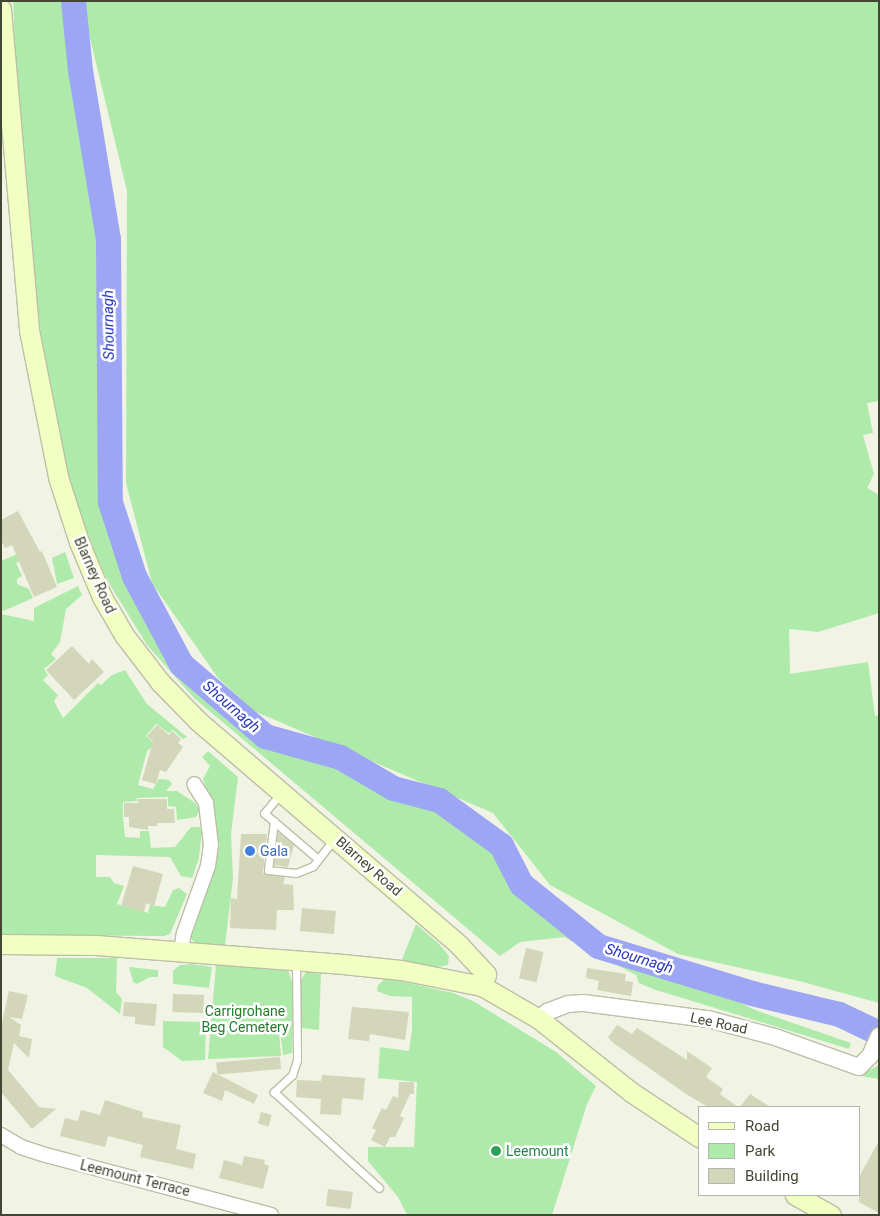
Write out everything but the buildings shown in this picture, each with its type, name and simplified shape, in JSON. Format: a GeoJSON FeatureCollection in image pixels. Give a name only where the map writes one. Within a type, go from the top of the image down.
{"type":"FeatureCollection","features":[{"type":"Feature","properties":{"kind":"main road","name":"Blarney Road"},"geometry":{"type":"LineString","coordinates":[[1,9],[29,330],[58,477],[78,542],[115,620],[160,682],[198,721],[336,837],[459,945],[486,974],[482,986]]}},
{"type":"Feature","properties":{"kind":"main road"},"geometry":{"type":"LineString","coordinates":[[1,944],[96,945],[296,960],[401,970],[482,986],[539,1019],[631,1092],[698,1137]]}},
{"type":"Feature","properties":{"kind":"main road"},"geometry":{"type":"LineString","coordinates":[[797,1196],[831,1215]]}},
{"type":"Feature","properties":{"kind":"street"},"geometry":{"type":"LineString","coordinates":[[181,951],[184,933],[208,866],[211,845],[206,804],[194,784]]}},
{"type":"Feature","properties":{"kind":"street","name":"Lee Road"},"geometry":{"type":"LineString","coordinates":[[539,1019],[547,1012],[568,1004],[594,1004],[740,1025],[859,1067],[870,1056],[879,1036]]}},
{"type":"Feature","properties":{"kind":"street","name":"Leemount Terrace"},"geometry":{"type":"LineString","coordinates":[[1,1135],[21,1147],[46,1155],[271,1215]]}},
{"type":"Feature","properties":{"kind":"lane"},"geometry":{"type":"LineString","coordinates":[[282,792],[264,813],[318,859]]}},
{"type":"Feature","properties":{"kind":"lane"},"geometry":{"type":"LineString","coordinates":[[274,821],[268,870],[296,873],[313,866],[336,837]]}},
{"type":"Feature","properties":{"kind":"lane"},"geometry":{"type":"LineString","coordinates":[[296,960],[298,1060],[292,1075],[274,1092],[379,1188]]}},
{"type":"Feature","properties":{"kind":"green space"},"geometry":{"type":"Polygon","coordinates":[[[13,1],[69,1],[76,72],[101,218],[105,278],[107,496],[110,530],[175,663],[261,738],[316,759],[402,800],[436,806],[497,847],[518,885],[556,920],[597,948],[725,995],[755,1010],[851,1043],[849,1049],[653,989],[639,983],[636,975],[564,937],[520,942],[500,956],[194,698],[147,645],[110,585],[82,525],[60,449],[42,342],[18,126],[13,1]]]}},
{"type":"Feature","properties":{"kind":"green space"},"geometry":{"type":"Polygon","coordinates":[[[81,1],[879,1],[879,401],[867,403],[873,433],[863,435],[874,474],[867,488],[879,495],[879,613],[818,632],[789,629],[790,674],[868,662],[875,716],[879,715],[879,1003],[803,982],[678,954],[550,885],[493,813],[254,711],[218,678],[152,583],[126,483],[127,191],[81,1]]]}},
{"type":"Feature","properties":{"kind":"green space"},"geometry":{"type":"Polygon","coordinates":[[[36,546],[39,552],[16,563],[22,576],[17,579],[17,584],[29,589],[33,598],[1,612],[1,561],[36,546]]]}},
{"type":"Feature","properties":{"kind":"green space"},"geometry":{"type":"Polygon","coordinates":[[[65,552],[74,578],[57,584],[52,558],[65,552]]]}},
{"type":"Feature","properties":{"kind":"green space"},"geometry":{"type":"Polygon","coordinates":[[[78,586],[82,595],[66,609],[60,642],[51,654],[56,659],[44,669],[48,675],[43,680],[58,695],[54,701],[63,718],[98,683],[101,685],[112,675],[125,670],[147,704],[187,737],[183,739],[173,730],[169,733],[156,724],[146,736],[155,744],[147,751],[138,785],[153,789],[159,779],[169,780],[172,784],[166,791],[177,791],[195,803],[200,810],[196,817],[177,820],[176,807],[168,806],[168,797],[137,798],[137,801],[123,802],[123,817],[125,837],[140,838],[140,831],[149,831],[151,848],[175,847],[191,827],[199,827],[202,830],[199,858],[192,878],[181,876],[170,857],[96,855],[96,877],[110,877],[114,883],[124,886],[117,904],[148,913],[150,905],[165,907],[173,890],[179,888],[187,894],[170,934],[164,936],[1,935],[1,614],[34,621],[34,608],[78,586]]]}},
{"type":"Feature","properties":{"kind":"green space"},"geometry":{"type":"Polygon","coordinates":[[[208,751],[238,777],[231,834],[233,878],[225,945],[196,943],[190,938],[189,929],[217,846],[214,809],[203,779],[210,766],[202,757],[208,751]]]}},
{"type":"Feature","properties":{"kind":"green space"},"geometry":{"type":"Polygon","coordinates":[[[416,924],[439,944],[449,956],[448,965],[431,968],[401,962],[416,924]]]}},
{"type":"Feature","properties":{"kind":"green space"},"geometry":{"type":"Polygon","coordinates":[[[57,958],[117,958],[116,992],[122,999],[120,1014],[87,988],[55,976],[57,958]]]}},
{"type":"Feature","properties":{"kind":"green space"},"geometry":{"type":"Polygon","coordinates":[[[191,964],[212,967],[209,988],[173,984],[173,971],[180,965],[191,964]]]}},
{"type":"Feature","properties":{"kind":"green space","name":"Carrigrohane Beg Cemetery"},"geometry":{"type":"Polygon","coordinates":[[[216,964],[288,970],[292,982],[292,1053],[283,1055],[276,997],[281,1056],[208,1059],[216,964]]]}},
{"type":"Feature","properties":{"kind":"green space"},"geometry":{"type":"Polygon","coordinates":[[[129,967],[158,970],[158,977],[150,977],[137,984],[133,982],[129,967]]]}},
{"type":"Feature","properties":{"kind":"green space"},"geometry":{"type":"Polygon","coordinates":[[[306,972],[321,974],[319,1030],[301,1028],[301,980],[306,972]]]}},
{"type":"Feature","properties":{"kind":"green space"},"geometry":{"type":"Polygon","coordinates":[[[386,978],[453,993],[473,1001],[556,1052],[596,1086],[587,1104],[552,1215],[407,1215],[398,1197],[368,1161],[368,1147],[414,1147],[417,1082],[378,1078],[380,1047],[409,1051],[412,1029],[412,997],[390,996],[377,991],[378,985],[386,978]]]}},
{"type":"Feature","properties":{"kind":"green space"},"geometry":{"type":"Polygon","coordinates":[[[163,1021],[206,1022],[205,1060],[182,1061],[163,1047],[163,1021]]]}},
{"type":"Feature","properties":{"kind":"green space"},"geometry":{"type":"Polygon","coordinates":[[[879,1065],[879,1079],[854,1075],[855,1071],[870,1070],[879,1065]]]}},
{"type":"Feature","properties":{"kind":"waterway","name":"Shournagh"},"geometry":{"type":"LineString","coordinates":[[73,1],[80,70],[108,239],[110,502],[134,576],[181,664],[265,736],[340,757],[393,788],[439,800],[501,845],[521,884],[598,946],[752,993],[839,1014],[879,1033]]}},
{"type":"Feature","properties":{"kind":"place","name":"Gala"},"geometry":{"type":"Point","coordinates":[250,851]}},
{"type":"Feature","properties":{"kind":"place","name":"Leemount"},"geometry":{"type":"Point","coordinates":[496,1151]}}]}
